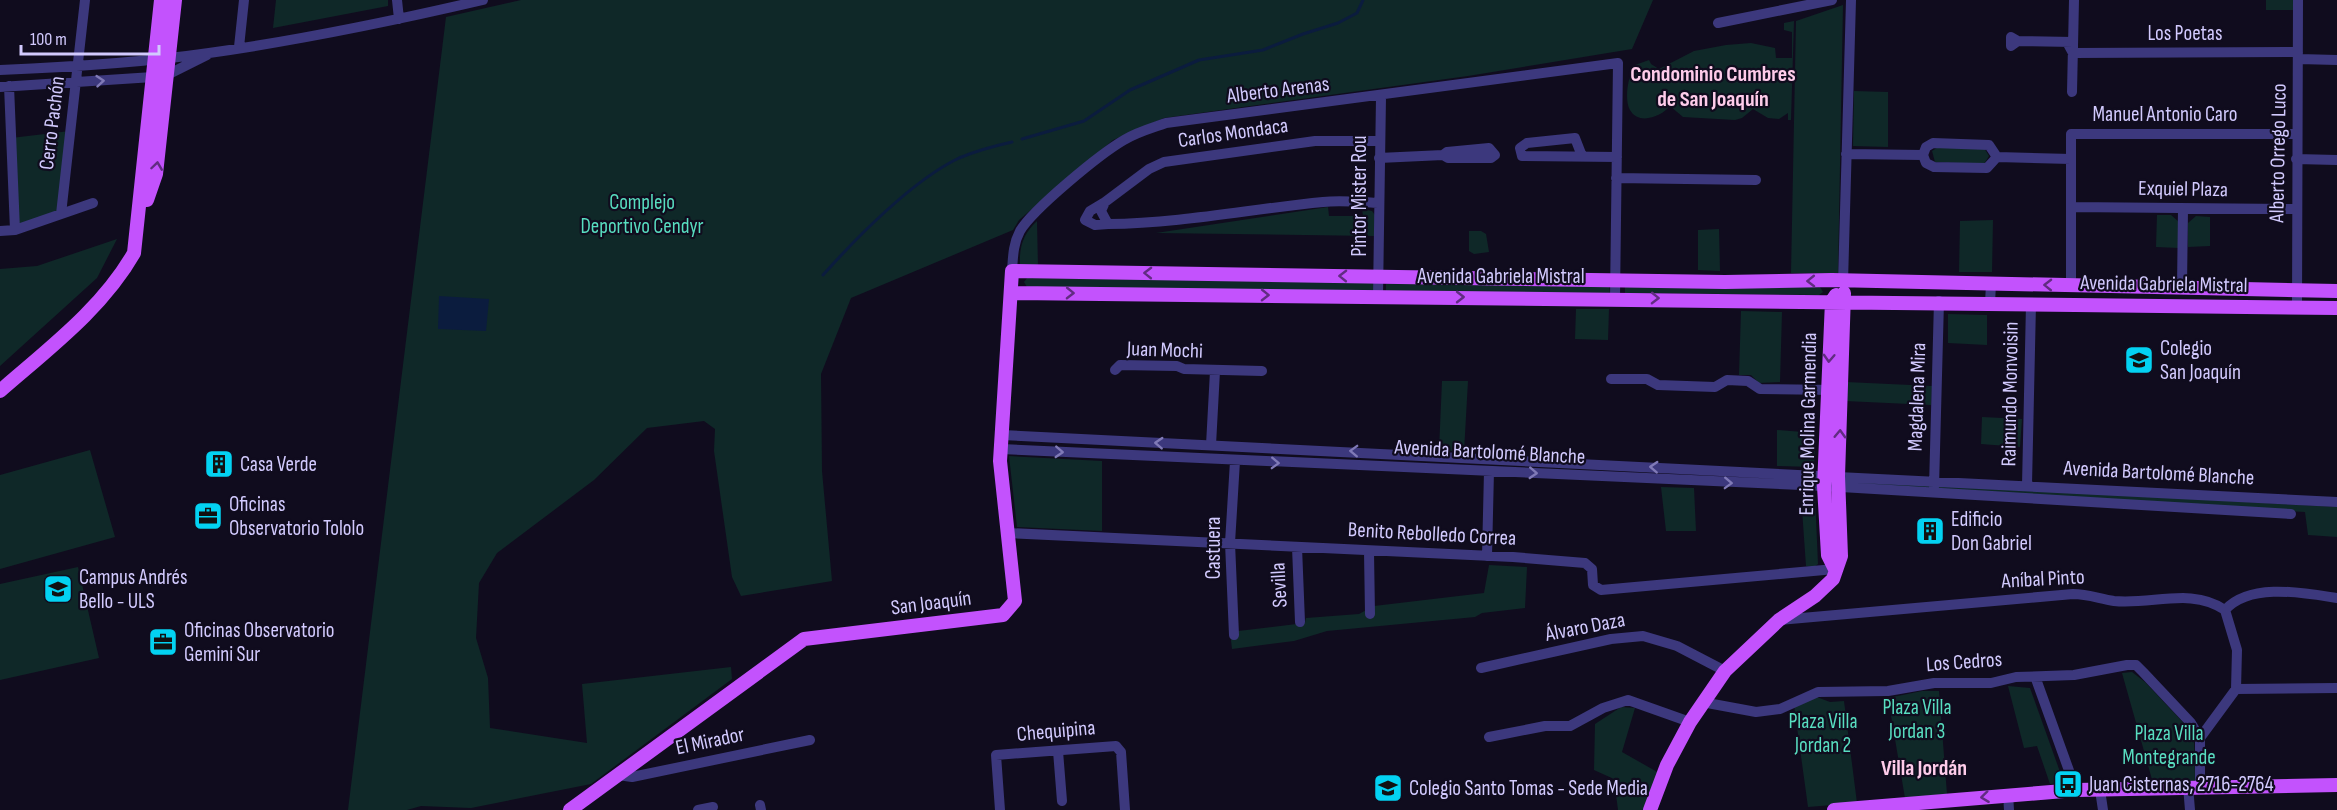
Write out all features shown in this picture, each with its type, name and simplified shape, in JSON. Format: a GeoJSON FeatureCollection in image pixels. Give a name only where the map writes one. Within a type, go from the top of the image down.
{"type":"FeatureCollection","features":[{"type":"Feature","properties":{"kind":"main road"},"geometry":{"type":"LineString","coordinates":[[161,0],[163,58]]}},
{"type":"Feature","properties":{"kind":"main road"},"geometry":{"type":"LineString","coordinates":[[0,391],[85,315],[112,287],[134,253],[139,221],[156,174],[160,76],[175,0]]}},
{"type":"Feature","properties":{"kind":"main road","name":"Avenida Gabriela Mistral"},"geometry":{"type":"LineString","coordinates":[[1012,272],[1991,284],[2337,291]]}},
{"type":"Feature","properties":{"kind":"main road","name":"San Joaquín"},"geometry":{"type":"LineString","coordinates":[[570,810],[804,639],[1003,615],[1015,601],[1001,449],[1012,272]]}},
{"type":"Feature","properties":{"kind":"main road","name":"Enrique Molina Garmendia"},"geometry":{"type":"LineString","coordinates":[[1650,810],[1667,765],[1690,722],[1725,670],[1779,620],[1830,583],[1841,556],[1831,481],[1839,301],[1843,282]]}},
{"type":"Feature","properties":{"kind":"main road","name":"Avenida Gabriela Mistral"},"geometry":{"type":"LineString","coordinates":[[1011,293],[1939,301],[2337,308]]}},
{"type":"Feature","properties":{"kind":"main road"},"geometry":{"type":"LineString","coordinates":[[1834,810],[1917,807],[2008,794],[2076,790],[2337,784]]}},
{"type":"Feature","properties":{"kind":"street","name":"Cerro Pachón"},"geometry":{"type":"LineString","coordinates":[[61,214],[85,0]]}},
{"type":"Feature","properties":{"kind":"street"},"geometry":{"type":"LineString","coordinates":[[238,47],[244,0]]}},
{"type":"Feature","properties":{"kind":"street"},"geometry":{"type":"LineString","coordinates":[[397,0],[399,19]]}},
{"type":"Feature","properties":{"kind":"street"},"geometry":{"type":"LineString","coordinates":[[0,70],[78,66],[211,53],[399,19],[483,0]]}},
{"type":"Feature","properties":{"kind":"street"},"geometry":{"type":"LineString","coordinates":[[1718,22],[1832,0]]}},
{"type":"Feature","properties":{"kind":"street","name":"Enrique Molina Garmendia"},"geometry":{"type":"LineString","coordinates":[[1843,282],[1851,0]]}},
{"type":"Feature","properties":{"kind":"street"},"geometry":{"type":"LineString","coordinates":[[2072,92],[2071,46],[2074,0]]}},
{"type":"Feature","properties":{"kind":"street","name":"Alberto Orrego Luco"},"geometry":{"type":"LineString","coordinates":[[2297,307],[2295,134],[2298,0]]}},
{"type":"Feature","properties":{"kind":"street","name":"Los Poetas"},"geometry":{"type":"LineString","coordinates":[[2018,41],[2071,46],[2298,56],[2337,60]]}},
{"type":"Feature","properties":{"kind":"street"},"geometry":{"type":"LineString","coordinates":[[15,230],[5,86],[76,84],[160,76],[211,53]]}},
{"type":"Feature","properties":{"kind":"street","name":"Alberto Arenas"},"geometry":{"type":"LineString","coordinates":[[1012,272],[1014,245],[1027,222],[1123,141],[1142,131],[1166,123],[1618,63],[1617,157]]}},
{"type":"Feature","properties":{"kind":"street","name":"Pintor Mister Rou"},"geometry":{"type":"LineString","coordinates":[[1378,297],[1381,96]]}},
{"type":"Feature","properties":{"kind":"street","name":"Manuel Antonio Caro"},"geometry":{"type":"LineString","coordinates":[[2071,159],[2072,134],[2295,134]]}},
{"type":"Feature","properties":{"kind":"street"},"geometry":{"type":"LineString","coordinates":[[1582,156],[1575,138],[1527,143],[1520,148],[1522,156],[1617,157],[1615,298]]}},
{"type":"Feature","properties":{"kind":"street","name":"Carlos Mondaca"},"geometry":{"type":"LineString","coordinates":[[1378,203],[1325,201],[1218,217],[1095,225],[1085,220],[1090,211],[1149,169],[1164,162],[1315,141],[1379,141]]}},
{"type":"Feature","properties":{"kind":"street"},"geometry":{"type":"LineString","coordinates":[[1997,157],[1989,144],[1933,143],[1926,147],[1923,154],[1926,163],[1943,167],[1987,168],[1997,157],[2071,159],[2071,286]]}},
{"type":"Feature","properties":{"kind":"street"},"geometry":{"type":"LineString","coordinates":[[1846,154],[1923,154]]}},
{"type":"Feature","properties":{"kind":"street"},"geometry":{"type":"LineString","coordinates":[[1379,158],[1443,155]]}},
{"type":"Feature","properties":{"kind":"street"},"geometry":{"type":"LineString","coordinates":[[2296,159],[2337,160]]}},
{"type":"Feature","properties":{"kind":"street"},"geometry":{"type":"LineString","coordinates":[[1616,178],[1756,180]]}},
{"type":"Feature","properties":{"kind":"street"},"geometry":{"type":"LineString","coordinates":[[1105,202],[1101,211],[1108,224]]}},
{"type":"Feature","properties":{"kind":"street"},"geometry":{"type":"LineString","coordinates":[[0,231],[15,230],[93,203]]}},
{"type":"Feature","properties":{"kind":"street","name":"Exquiel Plaza"},"geometry":{"type":"LineString","coordinates":[[2071,207],[2296,209]]}},
{"type":"Feature","properties":{"kind":"street"},"geometry":{"type":"LineString","coordinates":[[2182,287],[2183,209]]}},
{"type":"Feature","properties":{"kind":"street"},"geometry":{"type":"LineString","coordinates":[[1990,303],[1991,284]]}},
{"type":"Feature","properties":{"kind":"street","name":"Magdalena Mira"},"geometry":{"type":"LineString","coordinates":[[1933,494],[1939,301]]}},
{"type":"Feature","properties":{"kind":"street","name":"Raimundo Monvoisin"},"geometry":{"type":"LineString","coordinates":[[2027,485],[2031,304]]}},
{"type":"Feature","properties":{"kind":"street","name":"Juan Mochi"},"geometry":{"type":"LineString","coordinates":[[1115,370],[1120,365],[1262,371]]}},
{"type":"Feature","properties":{"kind":"street","name":"Juan Mochi"},"geometry":{"type":"LineString","coordinates":[[1211,445],[1215,370]]}},
{"type":"Feature","properties":{"kind":"street"},"geometry":{"type":"LineString","coordinates":[[1611,379],[1647,379],[1658,385],[1715,387],[1727,380],[1748,381],[1760,389],[1835,390]]}},
{"type":"Feature","properties":{"kind":"street","name":"Avenida Bartolomé Blanche"},"geometry":{"type":"LineString","coordinates":[[1002,435],[1691,469],[1831,481],[1933,494],[2291,514]]}},
{"type":"Feature","properties":{"kind":"street","name":"Avenida Bartolomé Blanche"},"geometry":{"type":"LineString","coordinates":[[1001,449],[1690,481],[1934,480],[2337,502]]}},
{"type":"Feature","properties":{"kind":"street","name":"Castuera"},"geometry":{"type":"LineString","coordinates":[[1234,635],[1230,543],[1235,461]]}},
{"type":"Feature","properties":{"kind":"street"},"geometry":{"type":"LineString","coordinates":[[1690,481],[1691,469]]}},
{"type":"Feature","properties":{"kind":"street"},"geometry":{"type":"LineString","coordinates":[[1487,556],[1489,471]]}},
{"type":"Feature","properties":{"kind":"street"},"geometry":{"type":"LineString","coordinates":[[1978,482],[1978,497]]}},
{"type":"Feature","properties":{"kind":"street","name":"Benito Rebolledo Correa"},"geometry":{"type":"LineString","coordinates":[[1008,533],[1487,556],[1585,563],[1592,569],[1593,585],[1601,590],[1835,569]]}},
{"type":"Feature","properties":{"kind":"street","name":"Sevilla"},"geometry":{"type":"LineString","coordinates":[[1297,547],[1300,622]]}},
{"type":"Feature","properties":{"kind":"street"},"geometry":{"type":"LineString","coordinates":[[1369,552],[1370,614]]}},
{"type":"Feature","properties":{"kind":"street"},"geometry":{"type":"LineString","coordinates":[[2190,810],[2200,738],[2236,689],[2237,650],[2225,610],[2230,604],[2244,598],[2265,593],[2306,594],[2337,598]]}},
{"type":"Feature","properties":{"kind":"street","name":"Aníbal Pinto"},"geometry":{"type":"LineString","coordinates":[[1779,620],[2073,594],[2089,594],[2114,601],[2187,598],[2211,601],[2225,610]]}},
{"type":"Feature","properties":{"kind":"street","name":"Álvaro Daza"},"geometry":{"type":"LineString","coordinates":[[1481,668],[1611,639],[1642,636],[1677,646],[1725,670]]}},
{"type":"Feature","properties":{"kind":"street","name":"Los Cedros"},"geometry":{"type":"LineString","coordinates":[[1702,702],[1756,712],[1779,709],[1818,692],[1888,691],[1923,684],[1990,684],[2016,677],[2036,679],[2136,665],[2191,723],[2200,738]]}},
{"type":"Feature","properties":{"kind":"street"},"geometry":{"type":"LineString","coordinates":[[2036,679],[2076,790]]}},
{"type":"Feature","properties":{"kind":"street"},"geometry":{"type":"LineString","coordinates":[[2236,689],[2337,688]]}},
{"type":"Feature","properties":{"kind":"street"},"geometry":{"type":"LineString","coordinates":[[1489,737],[1545,726],[1569,726],[1603,708],[1628,700],[1690,722]]}},
{"type":"Feature","properties":{"kind":"street","name":"El Mirador"},"geometry":{"type":"LineString","coordinates":[[618,775],[632,777],[810,740]]}},
{"type":"Feature","properties":{"kind":"street","name":"Chequipina"},"geometry":{"type":"LineString","coordinates":[[1000,810],[996,755],[1116,746],[1119,747],[1125,810]]}},
{"type":"Feature","properties":{"kind":"street"},"geometry":{"type":"LineString","coordinates":[[1058,751],[1062,801]]}},
{"type":"Feature","properties":{"kind":"street"},"geometry":{"type":"LineString","coordinates":[[2100,790],[2103,810]]}},
{"type":"Feature","properties":{"kind":"street"},"geometry":{"type":"LineString","coordinates":[[2008,794],[2009,810]]}},
{"type":"Feature","properties":{"kind":"street"},"geometry":{"type":"LineString","coordinates":[[698,810],[712,807]]}},
{"type":"Feature","properties":{"kind":"green space"},"geometry":{"type":"Polygon","coordinates":[[[276,0],[388,0],[388,6],[273,28],[276,0]]]}},
{"type":"Feature","properties":{"kind":"green space","name":"Complejo Deportivo Cendyr"},"geometry":{"type":"Polygon","coordinates":[[[521,0],[1653,0],[1632,49],[1468,76],[1164,118],[1113,140],[1019,220],[1013,230],[851,298],[821,374],[822,471],[832,581],[741,596],[732,577],[714,451],[715,429],[704,421],[647,428],[594,480],[497,553],[479,583],[476,638],[488,678],[490,728],[587,743],[582,684],[731,667],[732,679],[591,784],[471,808],[421,806],[407,810],[348,810],[446,17],[521,0]]]}},
{"type":"Feature","properties":{"kind":"green space"},"geometry":{"type":"Polygon","coordinates":[[[2266,0],[2293,0],[2293,10],[2266,10],[2266,0]]]}},
{"type":"Feature","properties":{"kind":"green space"},"geometry":{"type":"Polygon","coordinates":[[[1843,5],[1838,273],[1791,273],[1796,21],[1843,5]]]}},
{"type":"Feature","properties":{"kind":"green space"},"geometry":{"type":"Polygon","coordinates":[[[1794,21],[1791,120],[1788,120],[1788,113],[1779,119],[1768,118],[1753,109],[1742,118],[1735,120],[1683,117],[1670,106],[1662,113],[1650,118],[1639,118],[1630,110],[1627,100],[1628,88],[1630,75],[1635,65],[1649,60],[1659,69],[1694,51],[1751,43],[1775,48],[1776,58],[1792,58],[1792,32],[1784,30],[1784,23],[1794,21]]]}},
{"type":"Feature","properties":{"kind":"green space"},"geometry":{"type":"Polygon","coordinates":[[[1854,91],[1888,92],[1888,147],[1853,146],[1854,91]]]}},
{"type":"Feature","properties":{"kind":"green space"},"geometry":{"type":"Polygon","coordinates":[[[70,131],[61,214],[15,230],[11,138],[70,131]]]}},
{"type":"Feature","properties":{"kind":"green space"},"geometry":{"type":"Polygon","coordinates":[[[1938,147],[1984,148],[1989,156],[1984,164],[1935,162],[1932,151],[1938,147]]]}},
{"type":"Feature","properties":{"kind":"green space"},"geometry":{"type":"Polygon","coordinates":[[[1328,207],[1329,216],[1363,216],[1362,209],[1372,211],[1375,215],[1374,236],[1156,233],[1328,207]]]}},
{"type":"Feature","properties":{"kind":"green space"},"geometry":{"type":"Polygon","coordinates":[[[2157,215],[2171,215],[2179,222],[2179,248],[2156,247],[2157,215]]]}},
{"type":"Feature","properties":{"kind":"green space"},"geometry":{"type":"Polygon","coordinates":[[[2196,216],[2210,217],[2210,246],[2188,247],[2188,223],[2196,216]]]}},
{"type":"Feature","properties":{"kind":"green space"},"geometry":{"type":"Polygon","coordinates":[[[1993,220],[1992,272],[1959,272],[1960,221],[1993,220]]]}},
{"type":"Feature","properties":{"kind":"green space"},"geometry":{"type":"Polygon","coordinates":[[[1037,221],[1038,267],[1023,266],[1020,264],[1020,251],[1026,235],[1037,221]]]}},
{"type":"Feature","properties":{"kind":"green space"},"geometry":{"type":"Polygon","coordinates":[[[1719,229],[1720,271],[1698,270],[1698,230],[1719,229]]]}},
{"type":"Feature","properties":{"kind":"green space"},"geometry":{"type":"Polygon","coordinates":[[[1469,231],[1481,231],[1486,234],[1489,252],[1474,254],[1469,251],[1469,231]]]}},
{"type":"Feature","properties":{"kind":"green space"},"geometry":{"type":"Polygon","coordinates":[[[117,239],[97,278],[0,366],[0,269],[37,266],[117,239]]]}},
{"type":"Feature","properties":{"kind":"green space"},"geometry":{"type":"Polygon","coordinates":[[[1027,278],[1373,282],[1373,291],[1027,287],[1024,282],[1027,278]]]}},
{"type":"Feature","properties":{"kind":"green space"},"geometry":{"type":"Polygon","coordinates":[[[1386,284],[1609,285],[1610,293],[1386,291],[1386,284]]]}},
{"type":"Feature","properties":{"kind":"green space"},"geometry":{"type":"Polygon","coordinates":[[[1625,284],[1820,287],[1823,292],[1819,295],[1625,293],[1625,284]]]}},
{"type":"Feature","properties":{"kind":"green space"},"geometry":{"type":"Polygon","coordinates":[[[1576,309],[1609,309],[1608,340],[1575,339],[1576,309]]]}},
{"type":"Feature","properties":{"kind":"green space"},"geometry":{"type":"Polygon","coordinates":[[[1741,311],[1782,312],[1780,382],[1759,383],[1751,375],[1739,375],[1741,311]]]}},
{"type":"Feature","properties":{"kind":"green space"},"geometry":{"type":"Polygon","coordinates":[[[1948,314],[1987,315],[1987,345],[1948,343],[1948,314]]]}},
{"type":"Feature","properties":{"kind":"green space"},"geometry":{"type":"Polygon","coordinates":[[[1442,381],[1468,381],[1464,452],[1439,450],[1442,381]]]}},
{"type":"Feature","properties":{"kind":"green space"},"geometry":{"type":"Polygon","coordinates":[[[1846,382],[1932,386],[1931,405],[1845,401],[1846,382]]]}},
{"type":"Feature","properties":{"kind":"green space"},"geometry":{"type":"Polygon","coordinates":[[[1982,417],[2022,419],[2020,447],[1981,444],[1982,417]]]}},
{"type":"Feature","properties":{"kind":"green space"},"geometry":{"type":"Polygon","coordinates":[[[1777,430],[1816,433],[1814,467],[1777,466],[1777,430]]]}},
{"type":"Feature","properties":{"kind":"green space"},"geometry":{"type":"Polygon","coordinates":[[[90,450],[115,537],[0,569],[0,475],[90,450]]]}},
{"type":"Feature","properties":{"kind":"green space"},"geometry":{"type":"Polygon","coordinates":[[[1009,456],[1102,461],[1102,531],[1017,527],[1009,456]]]}},
{"type":"Feature","properties":{"kind":"green space"},"geometry":{"type":"Polygon","coordinates":[[[1846,480],[2337,507],[2337,537],[2308,535],[2305,512],[1846,486],[1846,480]]]}},
{"type":"Feature","properties":{"kind":"green space"},"geometry":{"type":"Polygon","coordinates":[[[1661,487],[1694,488],[1696,531],[1666,531],[1661,487]]]}},
{"type":"Feature","properties":{"kind":"green space"},"geometry":{"type":"Polygon","coordinates":[[[1801,495],[1815,495],[1818,564],[1814,567],[1806,566],[1801,495]]]}},
{"type":"Feature","properties":{"kind":"green space"},"geometry":{"type":"Polygon","coordinates":[[[1489,565],[1527,567],[1525,608],[1482,613],[1475,617],[1327,631],[1294,641],[1232,649],[1230,632],[1305,623],[1306,618],[1359,614],[1374,606],[1484,593],[1489,565]]]}},
{"type":"Feature","properties":{"kind":"green space"},"geometry":{"type":"Polygon","coordinates":[[[78,567],[99,658],[0,680],[0,584],[78,567]]]}},
{"type":"Feature","properties":{"kind":"green space","name":"Plaza Villa Montegrande"},"geometry":{"type":"Polygon","coordinates":[[[2132,672],[2145,682],[2194,734],[2195,782],[2153,783],[2122,673],[2132,672]]]}},
{"type":"Feature","properties":{"kind":"green space"},"geometry":{"type":"Polygon","coordinates":[[[2008,686],[2030,688],[2064,783],[2050,784],[2037,746],[2024,748],[2008,686]]]}},
{"type":"Feature","properties":{"kind":"green space","name":"Plaza Villa Jordan 3"},"geometry":{"type":"Polygon","coordinates":[[[1922,691],[1939,691],[1947,794],[1905,798],[1888,698],[1922,691]]]}},
{"type":"Feature","properties":{"kind":"green space","name":"Plaza Villa Jordan 2"},"geometry":{"type":"Polygon","coordinates":[[[1814,696],[1830,702],[1844,701],[1857,803],[1808,807],[1794,705],[1814,696]]]}},
{"type":"Feature","properties":{"kind":"green space"},"geometry":{"type":"Polygon","coordinates":[[[1621,707],[1635,708],[1622,752],[1659,773],[1643,810],[1618,810],[1614,779],[1594,770],[1595,724],[1621,707]]]}},
{"type":"Feature","properties":{"kind":"water"},"geometry":{"type":"Polygon","coordinates":[[[439,296],[489,299],[486,331],[438,329],[439,296]]]}},
{"type":"Feature","properties":{"kind":"waterway"},"geometry":{"type":"LineString","coordinates":[[1022,139],[1084,121],[1130,90],[1199,60],[1263,50],[1338,23],[1357,13],[1363,0]]}},
{"type":"Feature","properties":{"kind":"waterway"},"geometry":{"type":"LineString","coordinates":[[823,275],[886,210],[923,180],[959,158],[1012,142]]}},
{"type":"Feature","properties":{"kind":"place","name":"Colegio San Joaquín"},"geometry":{"type":"Point","coordinates":[2139,360]}},
{"type":"Feature","properties":{"kind":"place","name":"Casa Verde"},"geometry":{"type":"Point","coordinates":[219,464]}},
{"type":"Feature","properties":{"kind":"place","name":"Oficinas Observatorio Tololo"},"geometry":{"type":"Point","coordinates":[208,516]}},
{"type":"Feature","properties":{"kind":"place","name":"Edificio Don Gabriel"},"geometry":{"type":"Point","coordinates":[1930,531]}},
{"type":"Feature","properties":{"kind":"place","name":"Campus Andrés Bello - ULS"},"geometry":{"type":"Point","coordinates":[58,589]}},
{"type":"Feature","properties":{"kind":"place","name":"Oficinas Observatorio Gemini Sur"},"geometry":{"type":"Point","coordinates":[163,642]}},
{"type":"Feature","properties":{"kind":"place","name":"Juan Cisternas, 2716-2764"},"geometry":{"type":"Point","coordinates":[2068,784]}},
{"type":"Feature","properties":{"kind":"place","name":"Colegio Santo Tomas - Sede Media"},"geometry":{"type":"Point","coordinates":[1388,788]}},
{"type":"Feature","properties":{"kind":"district","name":"Condominio Cumbres de San Joaquín"},"geometry":{"type":"Point","coordinates":[1713,86]}},
{"type":"Feature","properties":{"kind":"district","name":"Villa Jordán"},"geometry":{"type":"Point","coordinates":[1924,768]}}]}
